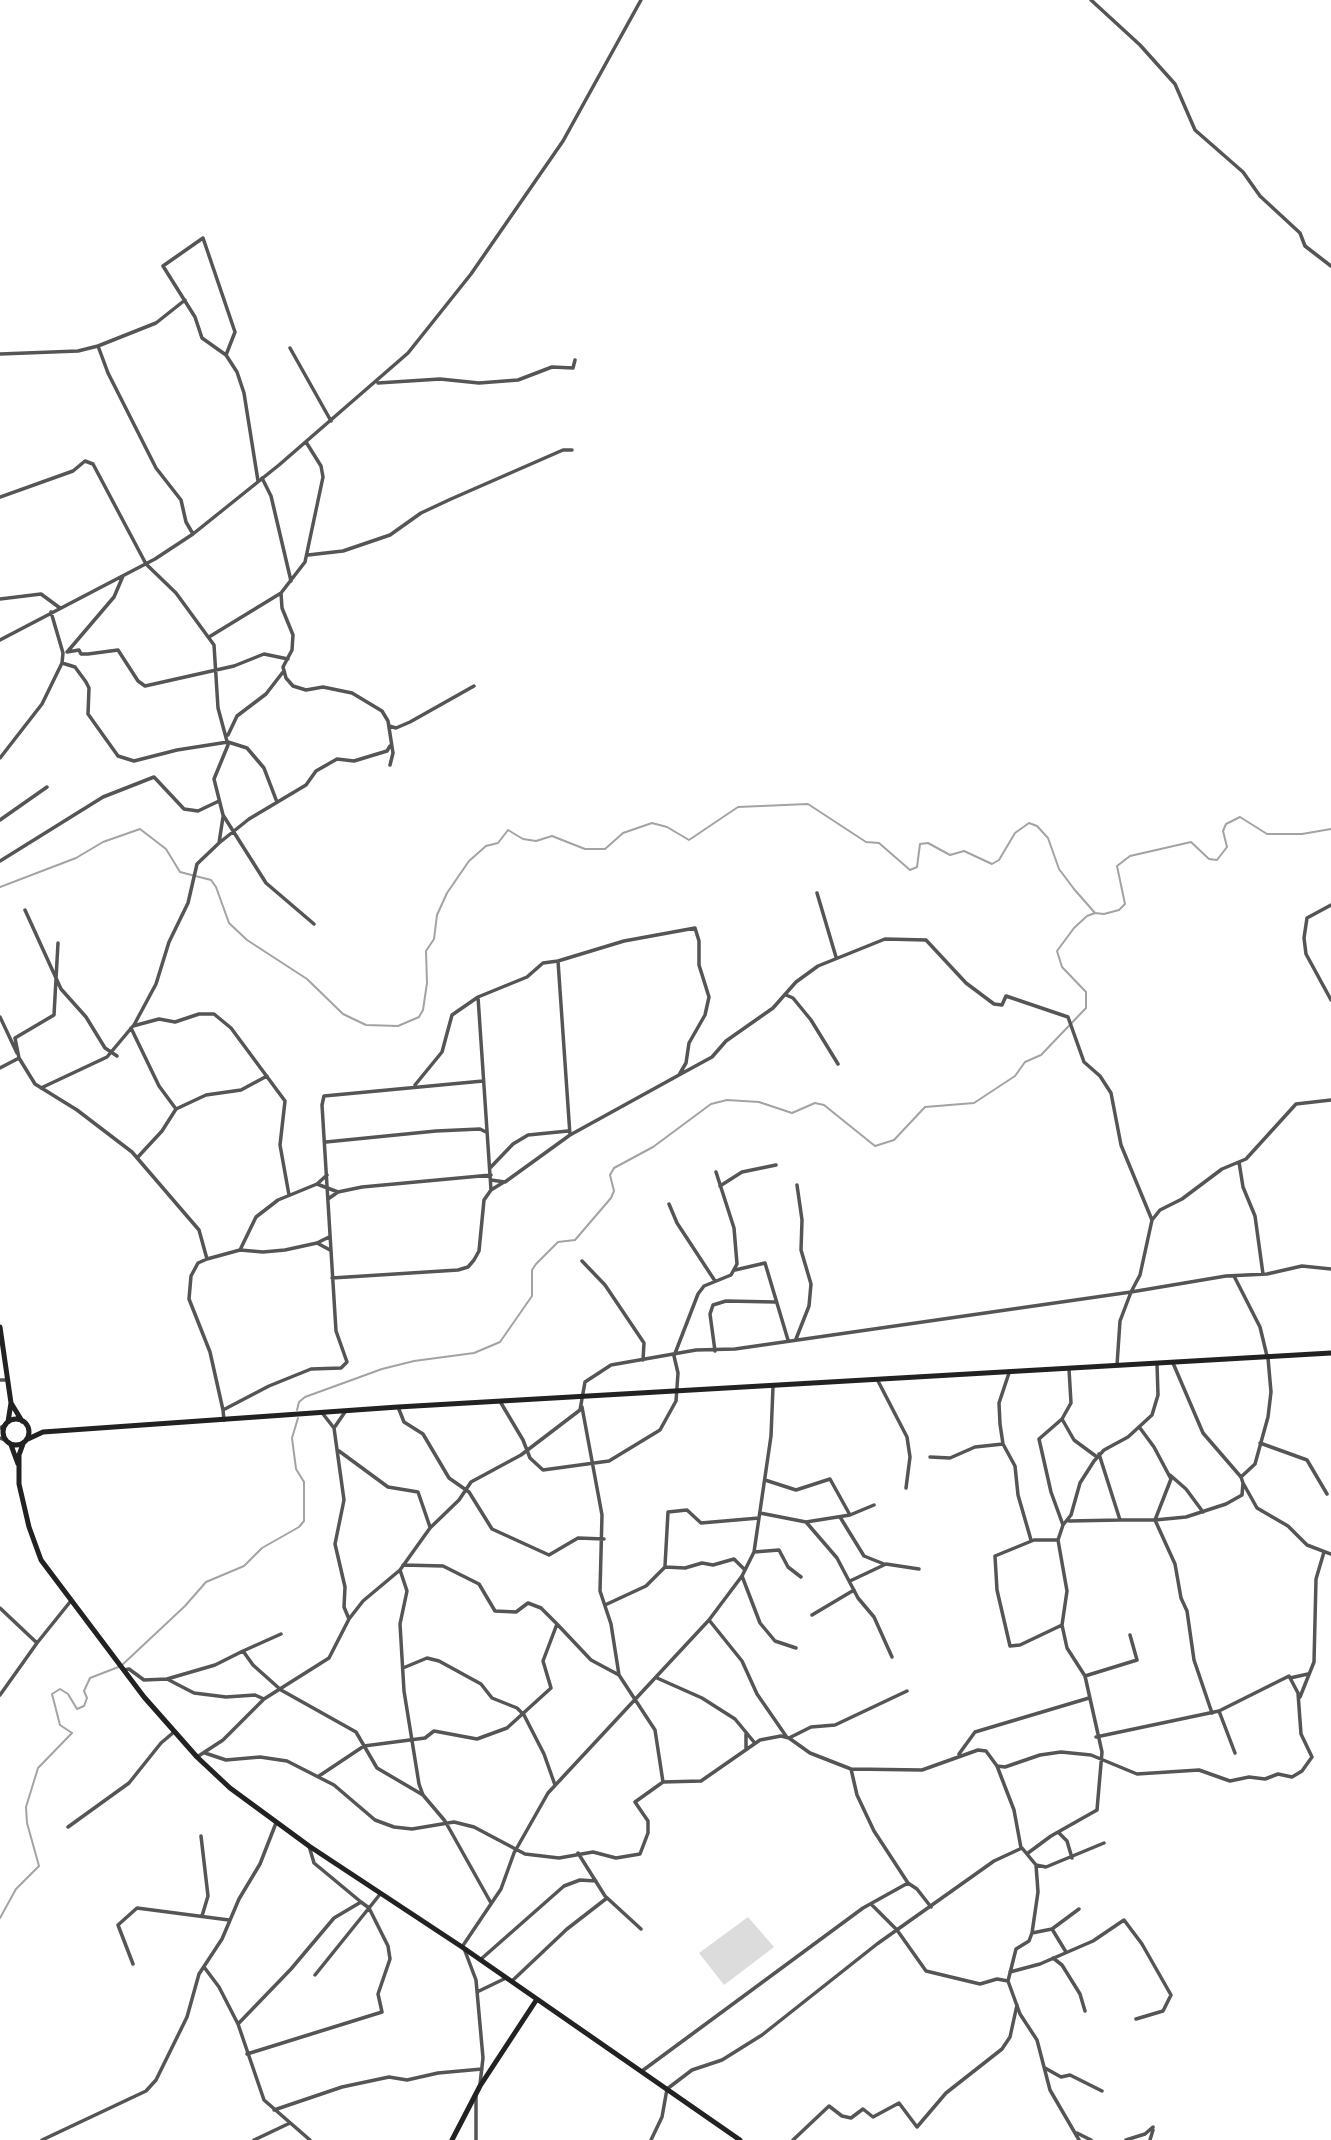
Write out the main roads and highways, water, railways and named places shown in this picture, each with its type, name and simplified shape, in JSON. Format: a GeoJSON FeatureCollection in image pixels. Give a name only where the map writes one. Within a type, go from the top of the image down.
{"type":"FeatureCollection","features":[{"type":"Feature","properties":{"kind":"main road"},"geometry":{"type":"LineString","coordinates":[[0,1327],[11,1403],[4,1425],[5,1441],[19,1466],[29,1527],[41,1560],[70,1602],[174,1732],[197,1757],[276,1823],[509,1979],[740,2140]]}},
{"type":"Feature","properties":{"kind":"main road"},"geometry":{"type":"LineString","coordinates":[[5,1441],[25,1441],[43,1432],[398,1408],[1331,1353]]}},
{"type":"Feature","properties":{"kind":"main road"},"geometry":{"type":"LineString","coordinates":[[11,1403],[25,1423],[43,1432]]}},
{"type":"Feature","properties":{"kind":"main road"},"geometry":{"type":"LineString","coordinates":[[4,1425],[25,1423]]}},
{"type":"Feature","properties":{"kind":"main road"},"geometry":{"type":"LineString","coordinates":[[19,1466],[25,1441],[25,1423]]}},
{"type":"Feature","properties":{"kind":"main road"},"geometry":{"type":"LineString","coordinates":[[452,2140],[480,2086],[537,1999]]}},
{"type":"Feature","properties":{"kind":"waterway"},"geometry":{"type":"LineString","coordinates":[[0,887],[76,858],[103,842],[140,829],[166,849],[180,872],[211,880],[229,923],[247,940],[307,979],[343,1014],[366,1025],[398,1026],[419,1017],[423,1010],[427,983],[426,951],[434,939],[437,915],[447,893],[469,861],[486,846],[498,843],[508,830],[523,839],[536,841],[552,836],[585,849],[605,849],[623,833],[652,823],[667,827],[689,840],[738,807],[808,804],[866,842],[879,843],[910,870],[917,867],[920,844],[928,843],[950,855],[964,851],[992,864],[999,860],[1015,833],[1029,823],[1037,826],[1048,838],[1059,869],[1074,889],[1095,913],[1104,914],[1119,910],[1125,904],[1117,866],[1130,856],[1191,842],[1209,859],[1217,860],[1227,847],[1223,831],[1226,824],[1240,817],[1267,834],[1302,834],[1331,829]]}},
{"type":"Feature","properties":{"kind":"waterway"},"geometry":{"type":"LineString","coordinates":[[297,1410],[299,1402],[305,1397],[382,1369],[414,1361],[474,1353],[500,1342],[532,1296],[532,1270],[536,1264],[558,1242],[575,1240],[611,1198],[614,1191],[610,1175],[614,1168],[653,1147],[711,1104],[727,1100],[759,1102],[792,1113],[815,1103],[824,1105],[875,1146],[894,1140],[925,1107],[974,1103],[1015,1076],[1025,1062],[1041,1055],[1086,1008],[1086,992],[1062,967],[1057,951],[1074,928],[1087,916],[1095,913]]}},
{"type":"Feature","properties":{"kind":"waterway"},"geometry":{"type":"LineString","coordinates":[[0,1918],[16,1889],[39,1866],[27,1823],[26,1807],[38,1768],[72,1733],[60,1725],[52,1694],[60,1689],[68,1694],[77,1709],[84,1706],[87,1698],[84,1691],[90,1678],[121,1666],[185,1606],[206,1582],[244,1566],[262,1548],[299,1527],[304,1521],[304,1482],[296,1469],[292,1438],[298,1418]]}}]}
